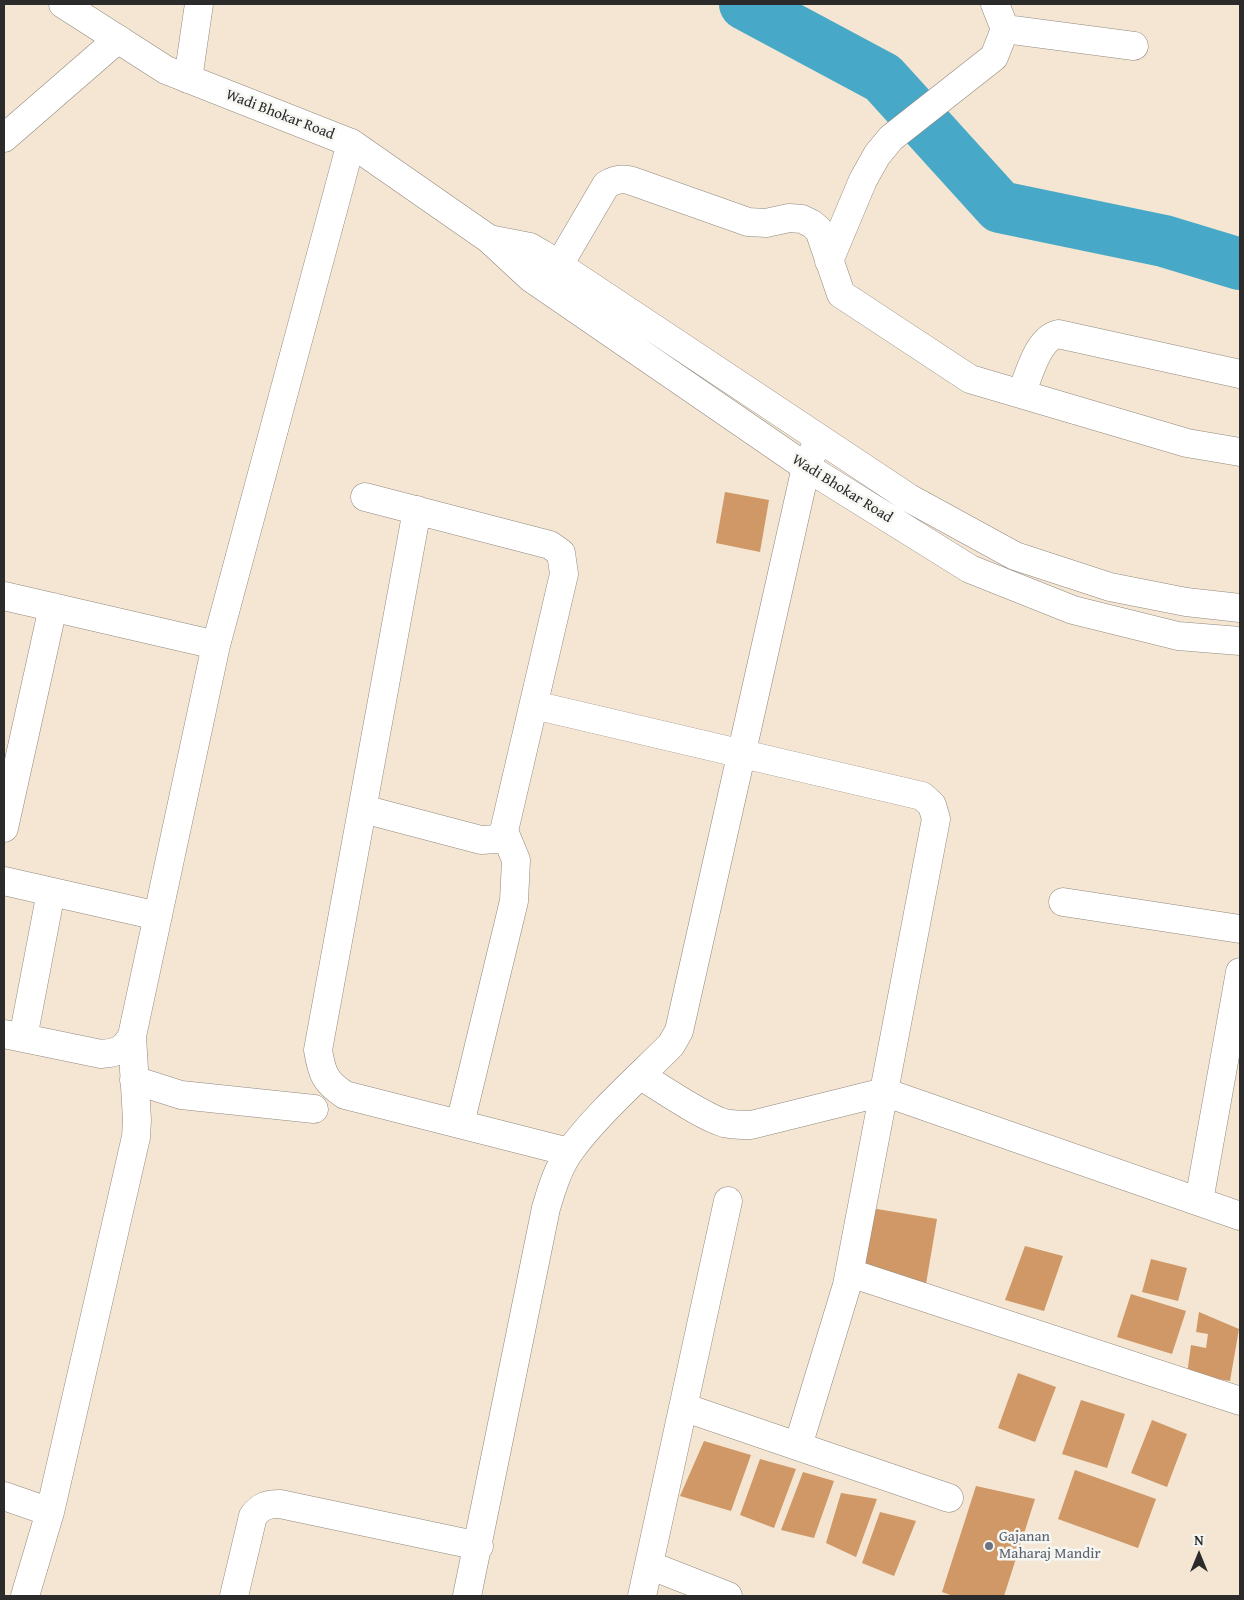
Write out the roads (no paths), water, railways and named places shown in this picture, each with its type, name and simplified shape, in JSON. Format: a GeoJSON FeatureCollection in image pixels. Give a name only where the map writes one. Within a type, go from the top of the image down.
{"type":"FeatureCollection","features":[{"type":"Feature","properties":{"kind":"street","name":"Wadi Bhokar Road"},"geometry":{"type":"LineString","coordinates":[[64,4],[166,70],[351,143],[489,239],[531,278],[806,466],[979,573],[1073,610],[1178,636],[1240,641]]}},
{"type":"Feature","properties":{"kind":"street"},"geometry":{"type":"LineString","coordinates":[[829,261],[863,180],[877,155],[891,138],[994,57],[1005,29],[995,4]]}},
{"type":"Feature","properties":{"kind":"street"},"geometry":{"type":"LineString","coordinates":[[188,79],[199,8]]}},
{"type":"Feature","properties":{"kind":"street"},"geometry":{"type":"LineString","coordinates":[[1005,29],[1134,46]]}},
{"type":"Feature","properties":{"kind":"street"},"geometry":{"type":"LineString","coordinates":[[4,138],[118,39]]}},
{"type":"Feature","properties":{"kind":"street"},"geometry":{"type":"LineString","coordinates":[[25,1596],[50,1512],[136,1137],[137,1120],[132,1036],[216,645],[351,143]]}},
{"type":"Feature","properties":{"kind":"street"},"geometry":{"type":"LineString","coordinates":[[559,265],[606,185],[613,180],[623,179],[748,222],[766,223],[789,218],[802,219],[819,230],[837,288],[848,299],[962,374],[1021,394],[1187,443],[1240,452]]}},
{"type":"Feature","properties":{"kind":"street","name":"Wadi Bhokar Road"},"geometry":{"type":"LineString","coordinates":[[489,239],[530,247],[909,498],[1015,556],[1110,587],[1186,602],[1240,608]]}},
{"type":"Feature","properties":{"kind":"street"},"geometry":{"type":"LineString","coordinates":[[1021,394],[1043,344],[1050,336],[1058,334],[1240,374]]}},
{"type":"Feature","properties":{"kind":"street"},"geometry":{"type":"LineString","coordinates":[[467,1596],[479,1546],[546,1208],[557,1174],[569,1152],[671,1045],[679,1031],[806,466],[819,439]]}},
{"type":"Feature","properties":{"kind":"street"},"geometry":{"type":"LineString","coordinates":[[363,809],[481,840],[498,839],[504,831],[564,574],[561,553],[550,545],[365,497]]}},
{"type":"Feature","properties":{"kind":"street"},"geometry":{"type":"LineString","coordinates":[[417,510],[318,1050],[322,1071],[331,1086],[345,1096],[569,1152]]}},
{"type":"Feature","properties":{"kind":"street"},"geometry":{"type":"LineString","coordinates":[[4,596],[216,645]]}},
{"type":"Feature","properties":{"kind":"street"},"geometry":{"type":"LineString","coordinates":[[4,828],[53,607]]}},
{"type":"Feature","properties":{"kind":"street"},"geometry":{"type":"LineString","coordinates":[[534,705],[922,796],[932,805],[936,819],[850,1273],[798,1446]]}},
{"type":"Feature","properties":{"kind":"street"},"geometry":{"type":"LineString","coordinates":[[460,1124],[514,901],[516,860],[504,831]]}},
{"type":"Feature","properties":{"kind":"street"},"geometry":{"type":"LineString","coordinates":[[4,881],[158,916]]}},
{"type":"Feature","properties":{"kind":"street"},"geometry":{"type":"LineString","coordinates":[[51,892],[14,1036],[101,1054],[115,1053],[126,1047],[132,1036]]}},
{"type":"Feature","properties":{"kind":"street"},"geometry":{"type":"LineString","coordinates":[[1063,902],[1240,929]]}},
{"type":"Feature","properties":{"kind":"street"},"geometry":{"type":"LineString","coordinates":[[1199,1202],[1240,972]]}},
{"type":"Feature","properties":{"kind":"street"},"geometry":{"type":"LineString","coordinates":[[641,1076],[709,1116],[736,1125],[751,1125],[884,1092],[1240,1216]]}},
{"type":"Feature","properties":{"kind":"street"},"geometry":{"type":"LineString","coordinates":[[134,1080],[181,1094],[314,1109]]}},
{"type":"Feature","properties":{"kind":"street"},"geometry":{"type":"LineString","coordinates":[[642,1596],[728,1201]]}},
{"type":"Feature","properties":{"kind":"street"},"geometry":{"type":"LineString","coordinates":[[850,1273],[1240,1401]]}},
{"type":"Feature","properties":{"kind":"street"},"geometry":{"type":"LineString","coordinates":[[683,1407],[949,1498]]}},
{"type":"Feature","properties":{"kind":"street"},"geometry":{"type":"LineString","coordinates":[[4,1496],[50,1512]]}},
{"type":"Feature","properties":{"kind":"street"},"geometry":{"type":"LineString","coordinates":[[234,1596],[253,1516],[260,1507],[270,1504],[280,1504],[479,1546]]}},
{"type":"Feature","properties":{"kind":"street"},"geometry":{"type":"LineString","coordinates":[[649,1565],[728,1596]]}},
{"type":"Feature","properties":{"kind":"waterway"},"geometry":{"type":"LineString","coordinates":[[745,4],[883,78],[1000,207],[1164,241],[1240,264]]}},
{"type":"Feature","properties":{"kind":"place","name":"Gajanan Maharaj Mandir"},"geometry":{"type":"Point","coordinates":[989,1546]}}]}
